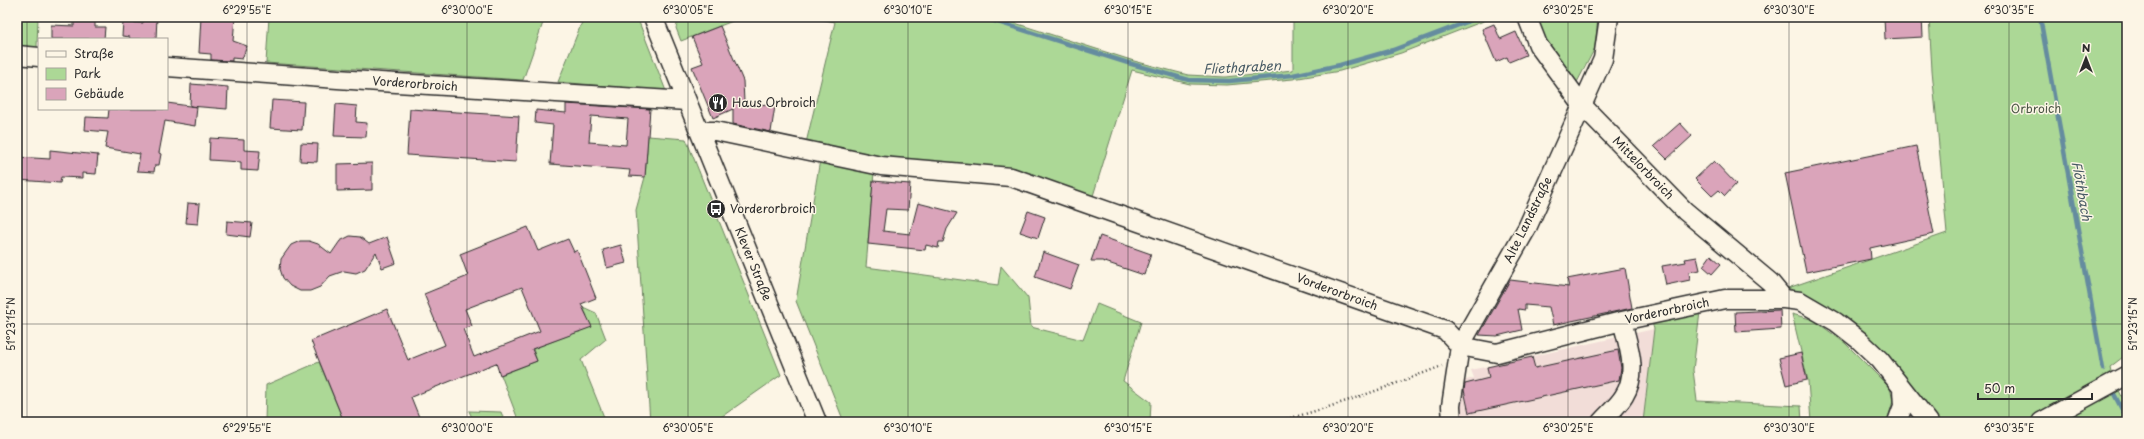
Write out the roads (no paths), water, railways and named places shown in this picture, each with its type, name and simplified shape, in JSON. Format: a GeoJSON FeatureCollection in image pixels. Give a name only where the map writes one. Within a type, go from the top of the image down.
{"type":"FeatureCollection","features":[{"type":"Feature","properties":{"kind":"street","name":"Klever Straße"},"geometry":{"type":"LineString","coordinates":[[654,17],[817,422]]}},
{"type":"Feature","properties":{"kind":"street","name":"Mittelorbroich"},"geometry":{"type":"LineString","coordinates":[[1527,17],[1538,45],[1582,105],[1685,211],[1770,282],[1784,299]]}},
{"type":"Feature","properties":{"kind":"street","name":"Alte Landstraße"},"geometry":{"type":"LineString","coordinates":[[1452,422],[1451,406],[1459,354],[1527,228],[1603,59],[1609,17]]}},
{"type":"Feature","properties":{"kind":"street"},"geometry":{"type":"LineString","coordinates":[[17,55],[38,57]]}},
{"type":"Feature","properties":{"kind":"street","name":"Vorderorbroich"},"geometry":{"type":"LineString","coordinates":[[168,67],[687,101]]}},
{"type":"Feature","properties":{"kind":"street","name":"Vorderorbroich"},"geometry":{"type":"LineString","coordinates":[[699,131],[715,131],[881,166],[1011,177],[1445,330],[1459,354],[1497,352],[1622,321],[1725,299],[1784,299],[1800,301],[1836,322],[1880,360],[1929,422]]}},
{"type":"Feature","properties":{"kind":"street"},"geometry":{"type":"LineString","coordinates":[[1601,422],[1624,396],[1631,377],[1632,360],[1622,321]]}},
{"type":"Feature","properties":{"kind":"street"},"geometry":{"type":"LineString","coordinates":[[2040,422],[2127,375]]}},
{"type":"Feature","properties":{"kind":"street"},"geometry":{"type":"LineString","coordinates":[[1897,422],[1903,406],[1902,388]]}},
{"type":"Feature","properties":{"kind":"waterway","name":"Fliethgraben"},"geometry":{"type":"LineString","coordinates":[[982,17],[1128,63],[1189,80],[1229,81],[1293,75],[1340,65],[1393,50],[1480,17]]}},
{"type":"Feature","properties":{"kind":"waterway","name":"Flöthbach"},"geometry":{"type":"LineString","coordinates":[[2040,17],[2103,369]]}},
{"type":"Feature","properties":{"kind":"waterway","name":"Flöthbach"},"geometry":{"type":"LineString","coordinates":[[2114,394],[2127,419]]}},
{"type":"Feature","properties":{"kind":"place","name":"Haus Orbroich"},"geometry":{"type":"Point","coordinates":[718,103]}},
{"type":"Feature","properties":{"kind":"place","name":"Vorderorbroich"},"geometry":{"type":"Point","coordinates":[716,209]}},
{"type":"Feature","properties":{"kind":"park label","name":"Orbroich"},"geometry":{"type":"Point","coordinates":[2036,109]}}]}
